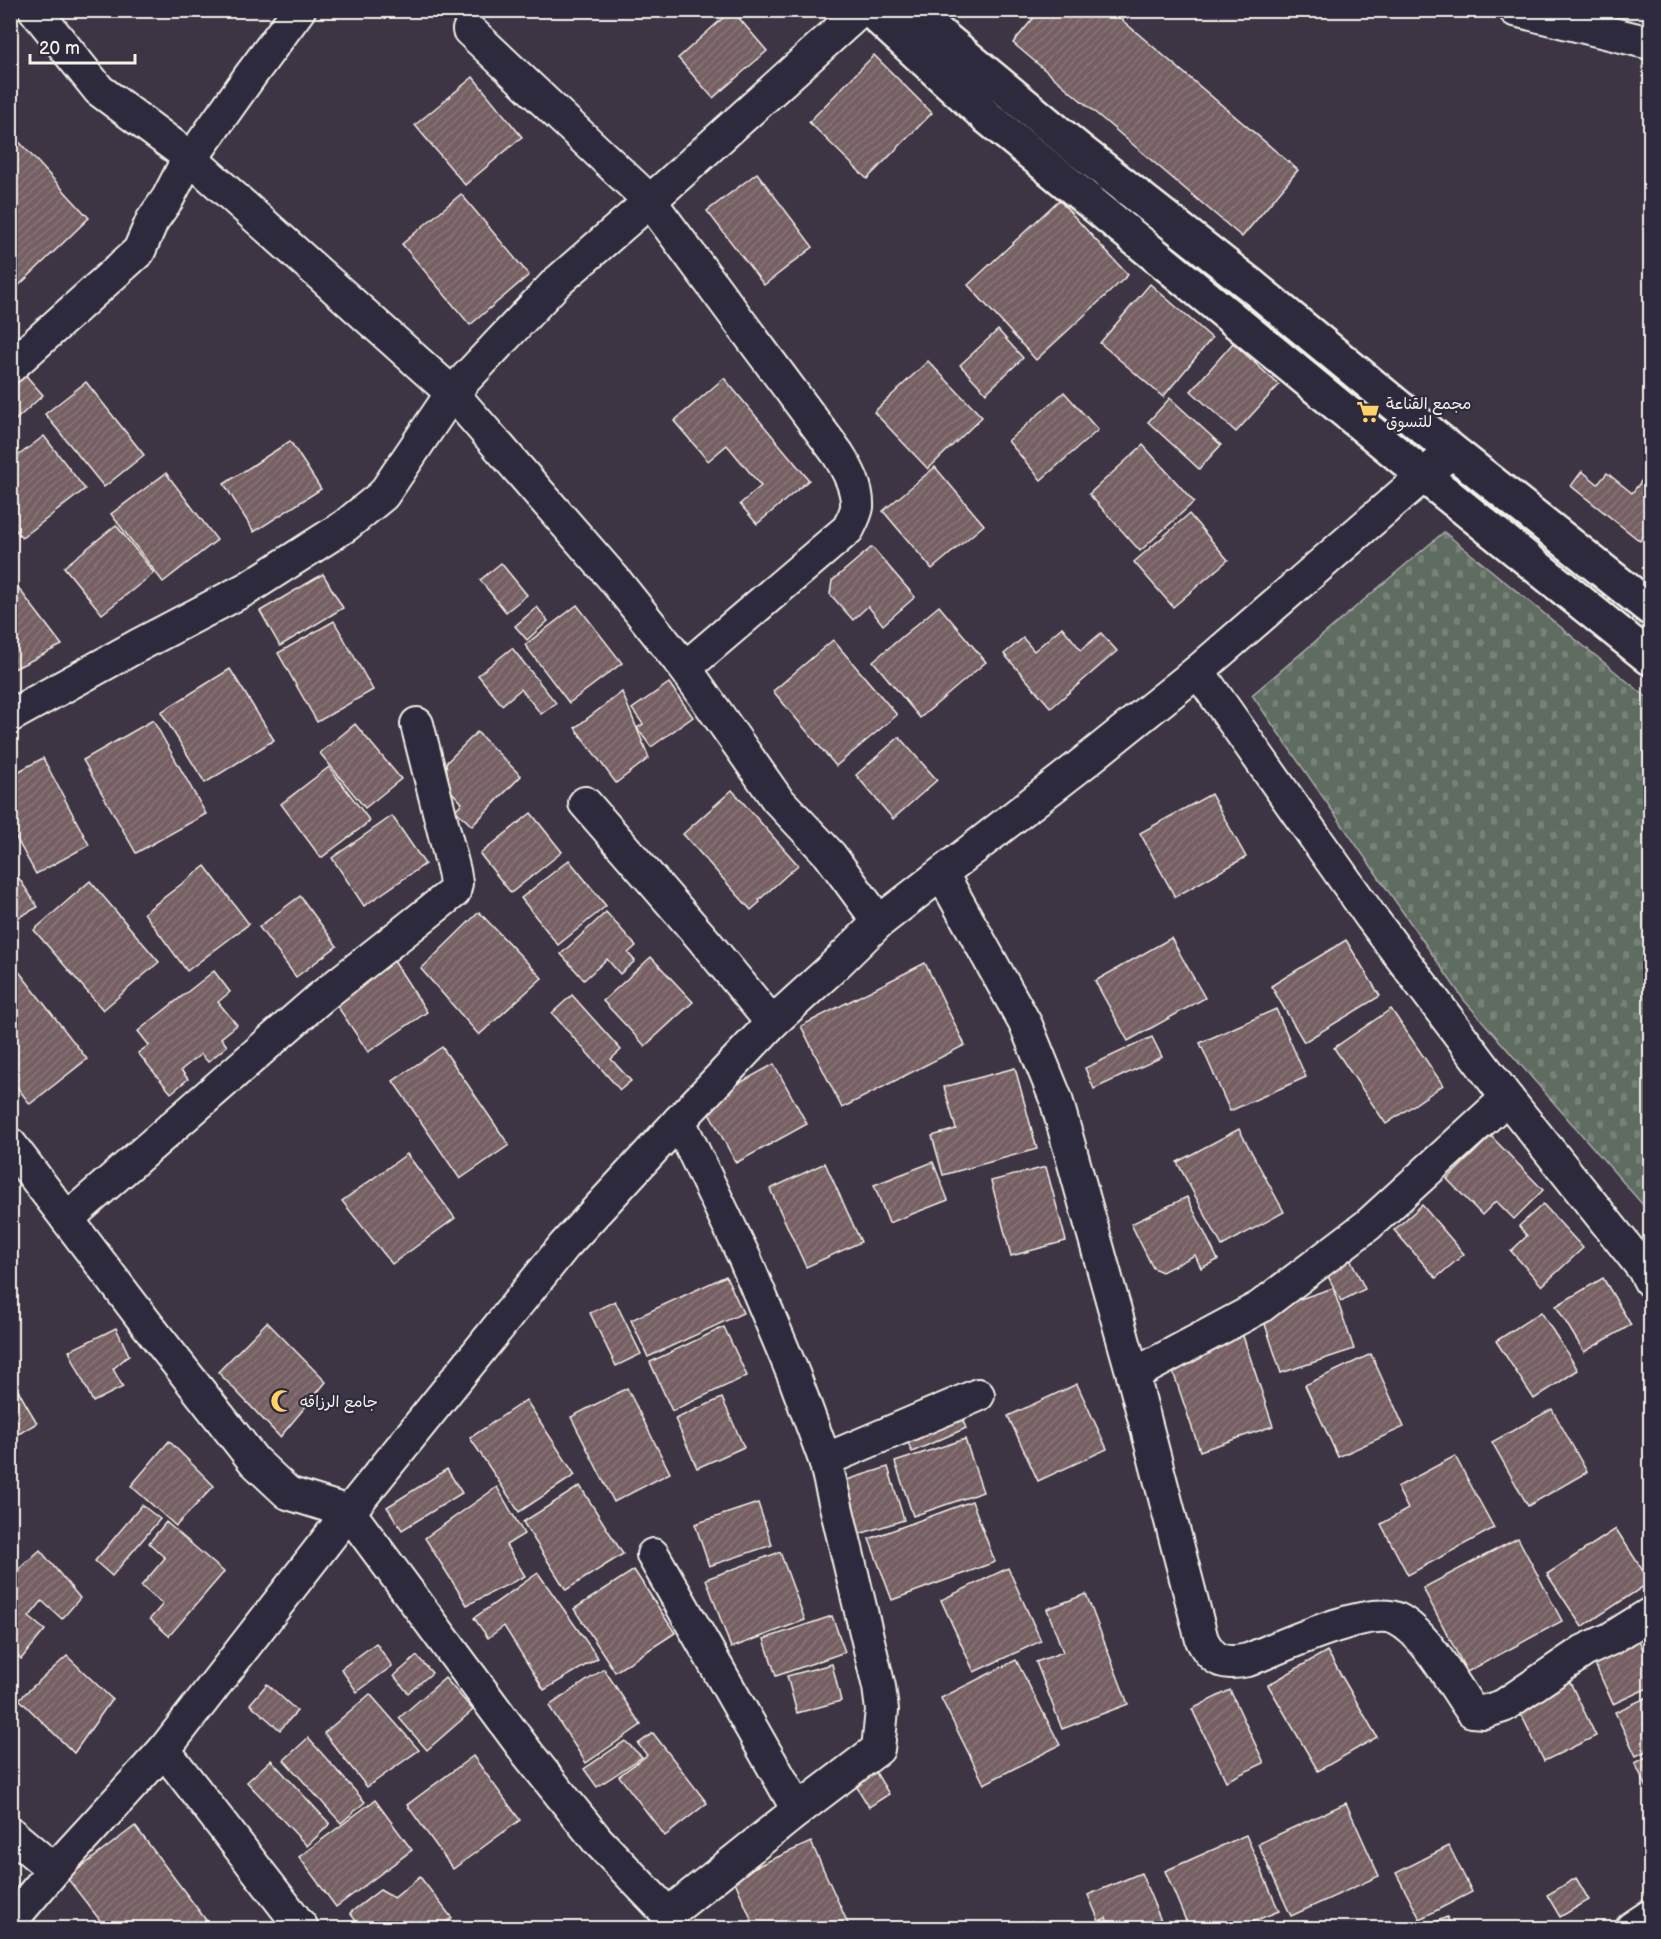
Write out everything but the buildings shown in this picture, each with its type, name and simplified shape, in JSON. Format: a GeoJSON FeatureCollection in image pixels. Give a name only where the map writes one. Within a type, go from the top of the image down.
{"type":"FeatureCollection","features":[{"type":"Feature","properties":{"kind":"main road"},"geometry":{"type":"LineString","coordinates":[[870,10],[987,117],[1650,658]]}},
{"type":"Feature","properties":{"kind":"main road"},"geometry":{"type":"LineString","coordinates":[[910,10],[1079,150],[1252,286],[1452,451],[1650,608]]}},
{"type":"Feature","properties":{"kind":"street"},"geometry":{"type":"LineString","coordinates":[[35,10],[99,90],[189,157],[452,393],[614,579],[685,668],[777,799],[830,855],[879,921]]}},
{"type":"Feature","properties":{"kind":"street"},"geometry":{"type":"LineString","coordinates":[[10,367],[139,251],[152,221],[168,198],[189,157],[201,145],[299,10]]}},
{"type":"Feature","properties":{"kind":"street"},"geometry":{"type":"LineString","coordinates":[[10,716],[248,588],[345,526],[383,495],[452,393],[556,283],[861,10]]}},
{"type":"Feature","properties":{"kind":"street"},"geometry":{"type":"LineString","coordinates":[[1515,10],[1650,43]]}},
{"type":"Feature","properties":{"kind":"street"},"geometry":{"type":"LineString","coordinates":[[469,30],[650,201],[848,468],[854,485],[857,508],[848,529],[685,668]]}},
{"type":"Feature","properties":{"kind":"street"},"geometry":{"type":"LineString","coordinates":[[10,1922],[54,1870],[164,1750],[349,1512],[564,1246],[772,1023],[879,921],[942,874],[1198,671],[1452,451]]}},
{"type":"Feature","properties":{"kind":"street"},"geometry":{"type":"LineString","coordinates":[[1198,671],[1371,918],[1507,1098],[1643,1268],[1650,1281]]}},
{"type":"Feature","properties":{"kind":"street"},"geometry":{"type":"LineString","coordinates":[[67,1219],[320,998],[454,892],[456,883],[454,871],[417,724]]}},
{"type":"Feature","properties":{"kind":"street"},"geometry":{"type":"LineString","coordinates":[[585,803],[688,921],[772,1023]]}},
{"type":"Feature","properties":{"kind":"street"},"geometry":{"type":"LineString","coordinates":[[942,874],[1026,1025],[1056,1099],[1133,1374],[1202,1640],[1209,1653],[1232,1664],[1248,1660],[1353,1619],[1374,1616],[1396,1618],[1416,1634],[1434,1656],[1472,1711],[1484,1712],[1503,1706],[1584,1651],[1610,1639],[1650,1614]]}},
{"type":"Feature","properties":{"kind":"street"},"geometry":{"type":"LineString","coordinates":[[1133,1374],[1260,1307],[1368,1225],[1507,1098]]}},
{"type":"Feature","properties":{"kind":"street"},"geometry":{"type":"LineString","coordinates":[[10,1144],[254,1461],[288,1493],[349,1512],[528,1754],[597,1840],[674,1921],[798,1810],[878,1749],[882,1710],[875,1666],[825,1460],[794,1376],[745,1259],[679,1121]]}},
{"type":"Feature","properties":{"kind":"street"},"geometry":{"type":"LineString","coordinates":[[825,1460],[978,1395]]}},
{"type":"Feature","properties":{"kind":"street"},"geometry":{"type":"LineString","coordinates":[[653,1555],[798,1810]]}},
{"type":"Feature","properties":{"kind":"street"},"geometry":{"type":"LineString","coordinates":[[164,1750],[302,1929]]}},
{"type":"Feature","properties":{"kind":"street"},"geometry":{"type":"LineString","coordinates":[[10,1833],[54,1870]]}},
{"type":"Feature","properties":{"kind":"street"},"geometry":{"type":"LineString","coordinates":[[1632,1929],[1650,1916]]}},
{"type":"Feature","properties":{"kind":"green space"},"geometry":{"type":"Polygon","coordinates":[[[1444,532],[1650,700],[1650,1213],[1464,1000],[1252,695],[1444,532]]]}},
{"type":"Feature","properties":{"kind":"place","name":"مجمع القناعة للتسوق"},"geometry":{"type":"Point","coordinates":[1368,412]}},
{"type":"Feature","properties":{"kind":"place","name":"جامع الرزاقه"},"geometry":{"type":"Point","coordinates":[282,1401]}}]}
